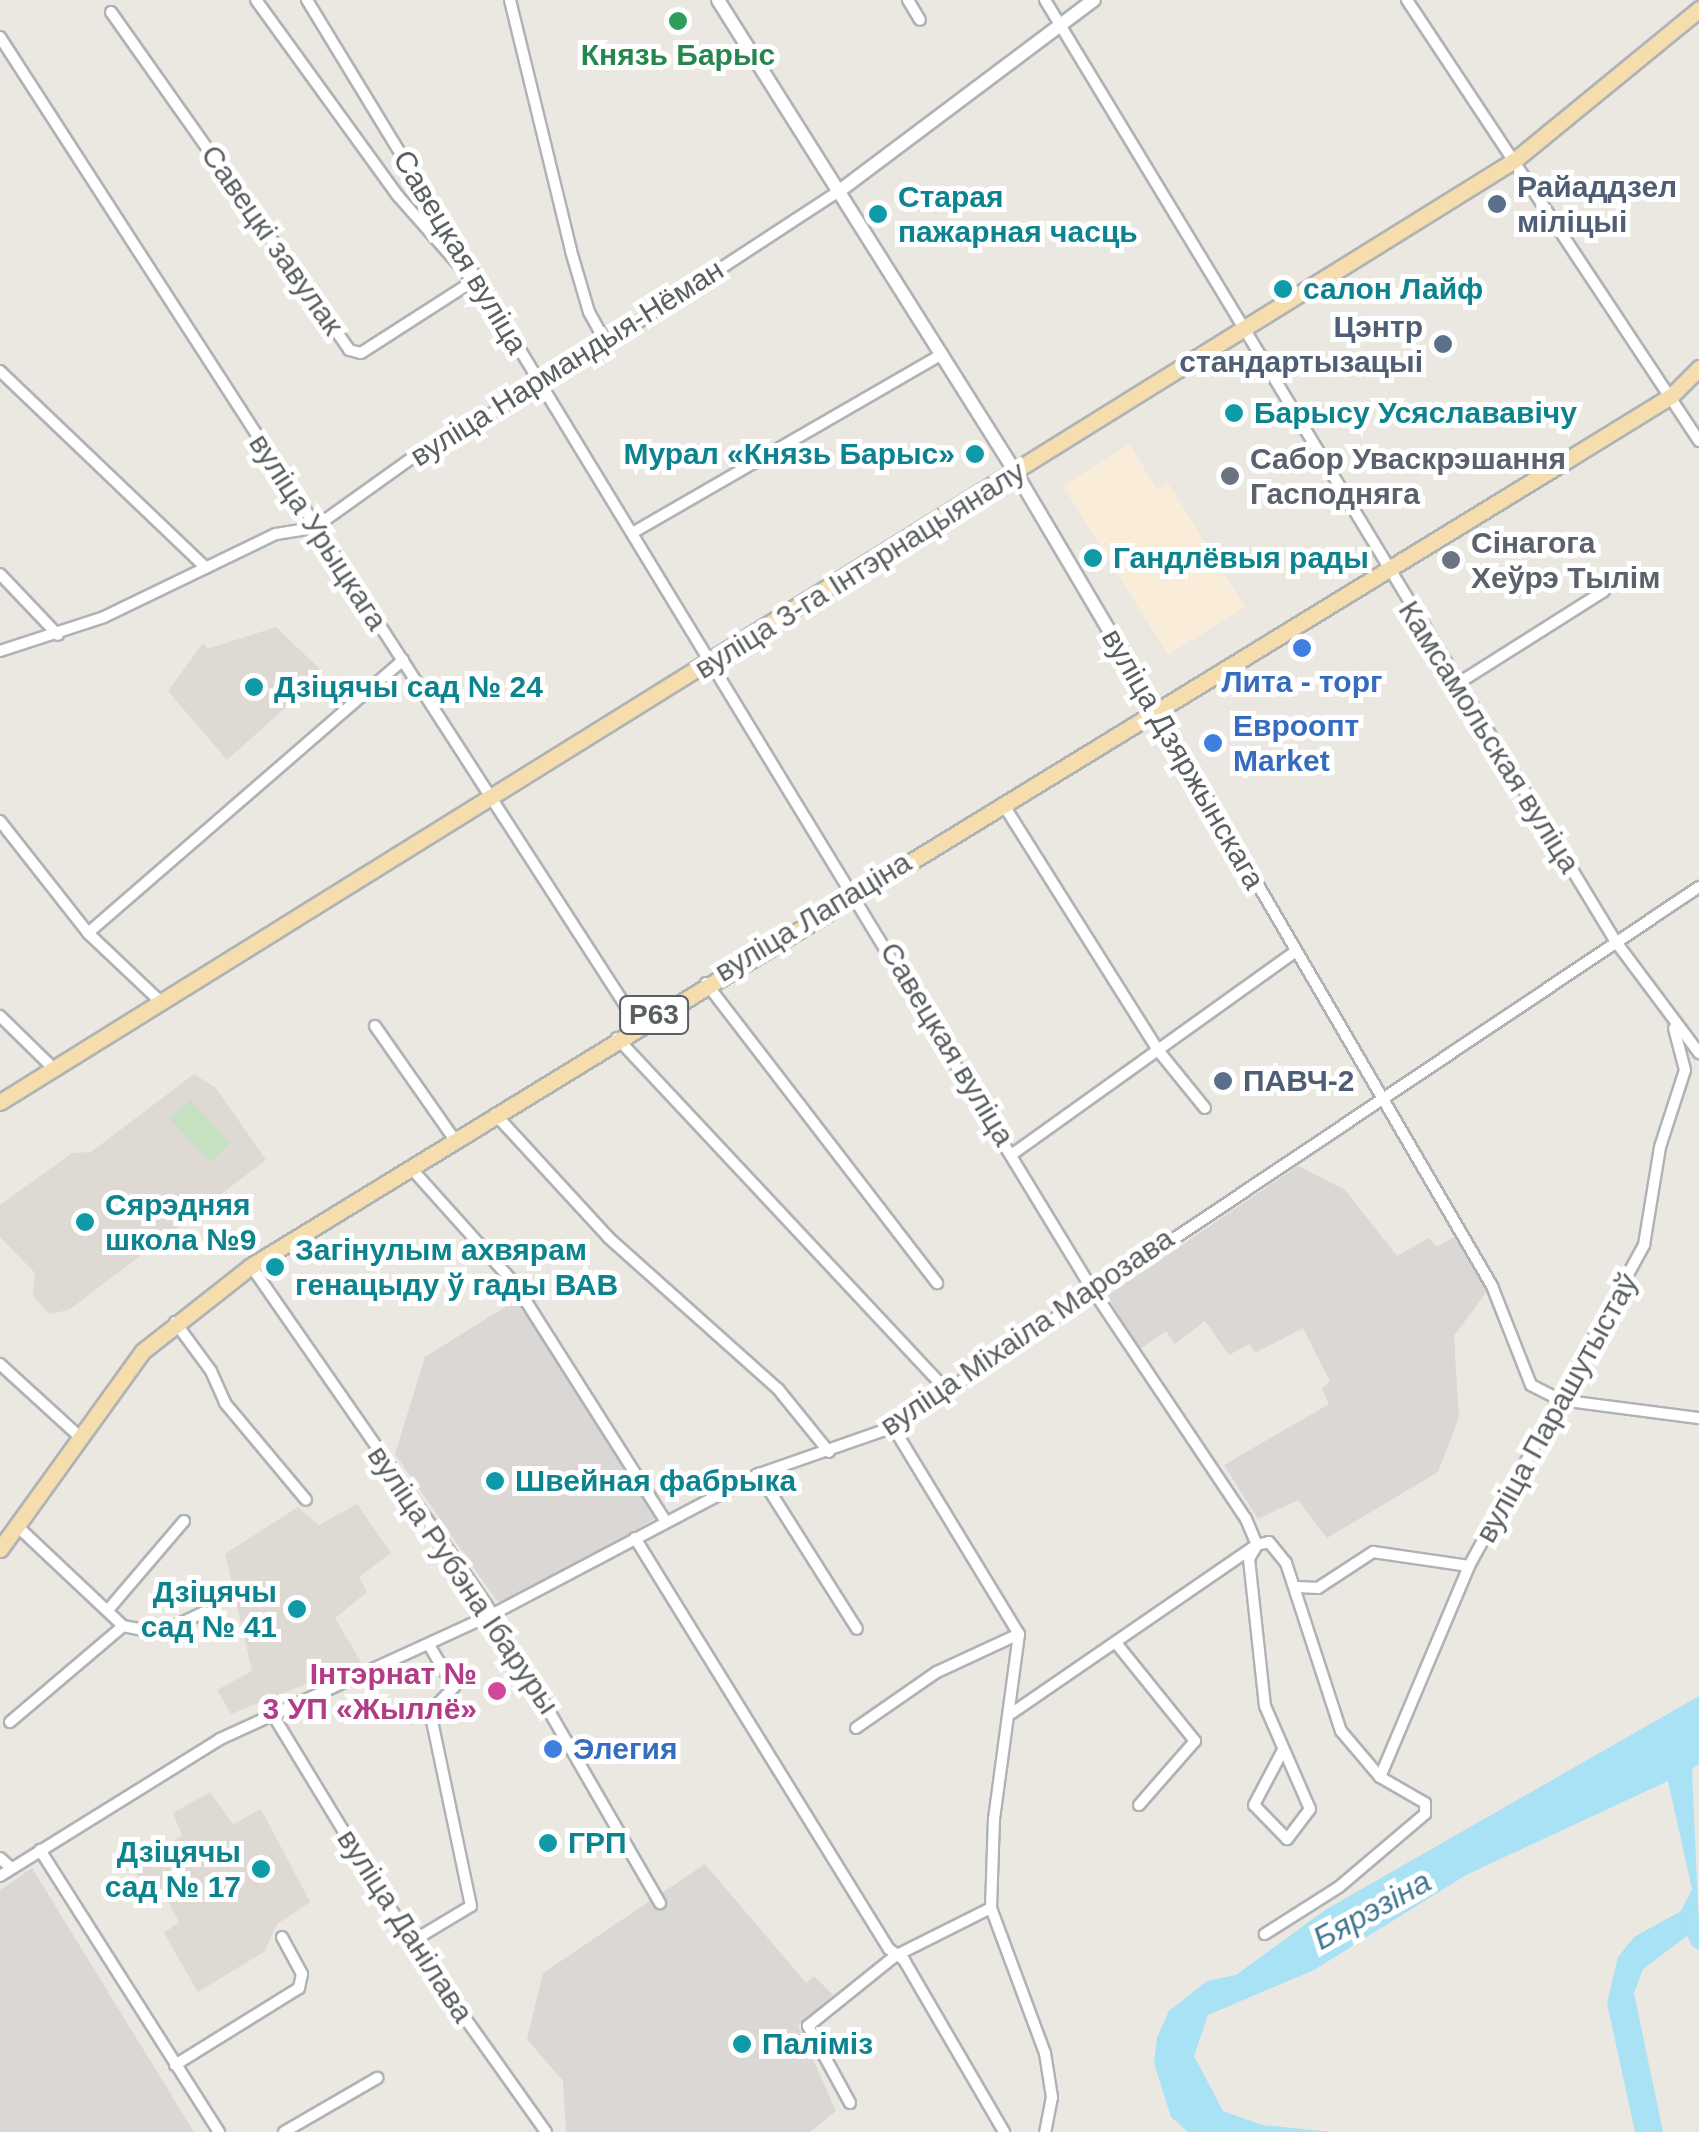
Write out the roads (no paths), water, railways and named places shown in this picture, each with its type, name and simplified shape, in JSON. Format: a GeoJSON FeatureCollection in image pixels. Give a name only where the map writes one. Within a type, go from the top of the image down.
{"type":"FeatureCollection","features":[{"type":"Feature","properties":{"kind":"main road","name":"вуліца 3-га Інтэрнацыяналу"},"geometry":{"type":"LineString","coordinates":[[0,1102],[491,795],[1244,334],[1516,159],[1699,9]]}},
{"type":"Feature","properties":{"kind":"main road","name":"вуліца Лапаціна"},"geometry":{"type":"LineString","coordinates":[[0,1549],[144,1350],[175,1321],[250,1266],[706,982],[1671,396],[1699,368]]}},
{"type":"Feature","properties":{"kind":"street"},"geometry":{"type":"LineString","coordinates":[[256,0],[398,196],[473,281]]}},
{"type":"Feature","properties":{"kind":"street","name":"Савецкая вуліца"},"geometry":{"type":"LineString","coordinates":[[307,0],[473,281],[714,660],[1092,1288],[1246,1519],[1256,1545],[1269,1542],[1297,1587],[1341,1731],[1380,1777],[1427,1808],[1339,1886],[1265,1934]]}},
{"type":"Feature","properties":{"kind":"street"},"geometry":{"type":"LineString","coordinates":[[510,0],[575,266],[606,342]]}},
{"type":"Feature","properties":{"kind":"street"},"geometry":{"type":"LineString","coordinates":[[908,0],[920,20]]}},
{"type":"Feature","properties":{"kind":"street","name":"Камсамольская вуліца"},"geometry":{"type":"LineString","coordinates":[[1045,0],[1387,570],[1616,942],[1674,1027],[1699,1053]]}},
{"type":"Feature","properties":{"kind":"street","name":"вуліца Нармандыя-Нёман"},"geometry":{"type":"LineString","coordinates":[[0,651],[58,636],[276,534],[314,528],[412,457],[541,386],[838,192],[1094,0]]}},
{"type":"Feature","properties":{"kind":"street"},"geometry":{"type":"LineString","coordinates":[[1407,0],[1516,159],[1699,441]]}},
{"type":"Feature","properties":{"kind":"street","name":"вуліца Дзяржынскага"},"geometry":{"type":"LineString","coordinates":[[725,2],[838,192],[1016,473],[1492,1286],[1524,1374],[1560,1400]]}},
{"type":"Feature","properties":{"kind":"street","name":"Савецкі завулак"},"geometry":{"type":"LineString","coordinates":[[111,12],[350,350],[360,353],[473,281]]}},
{"type":"Feature","properties":{"kind":"street","name":"вуліца Урыцкага"},"geometry":{"type":"LineString","coordinates":[[0,37],[638,1025]]}},
{"type":"Feature","properties":{"kind":"street"},"geometry":{"type":"LineString","coordinates":[[634,532],[942,354]]}},
{"type":"Feature","properties":{"kind":"street"},"geometry":{"type":"LineString","coordinates":[[0,372],[206,568]]}},
{"type":"Feature","properties":{"kind":"street"},"geometry":{"type":"LineString","coordinates":[[0,574],[58,636]]}},
{"type":"Feature","properties":{"kind":"street"},"geometry":{"type":"LineString","coordinates":[[1457,684],[1604,590]]}},
{"type":"Feature","properties":{"kind":"street"},"geometry":{"type":"LineString","coordinates":[[88,933],[403,660]]}},
{"type":"Feature","properties":{"kind":"street"},"geometry":{"type":"LineString","coordinates":[[1002,804],[1157,1049],[1206,1108]]}},
{"type":"Feature","properties":{"kind":"street"},"geometry":{"type":"LineString","coordinates":[[0,821],[88,933],[160,1001]]}},
{"type":"Feature","properties":{"kind":"street","name":"вуліца Міхаіла Марозава"},"geometry":{"type":"LineString","coordinates":[[0,1876],[220,1739],[493,1614],[665,1520],[759,1474],[893,1428],[944,1388],[1092,1288],[1699,887]]}},
{"type":"Feature","properties":{"kind":"street"},"geometry":{"type":"LineString","coordinates":[[1014,1153],[1294,952]]}},
{"type":"Feature","properties":{"kind":"street"},"geometry":{"type":"LineString","coordinates":[[706,982],[937,1284]]}},
{"type":"Feature","properties":{"kind":"street"},"geometry":{"type":"LineString","coordinates":[[0,1016],[52,1068]]}},
{"type":"Feature","properties":{"kind":"street"},"geometry":{"type":"LineString","coordinates":[[375,1026],[454,1140]]}},
{"type":"Feature","properties":{"kind":"street","name":"вуліца Парашутыстаў"},"geometry":{"type":"LineString","coordinates":[[1380,1777],[1468,1566],[1644,1245],[1660,1147],[1685,1070],[1674,1027]]}},
{"type":"Feature","properties":{"kind":"street"},"geometry":{"type":"LineString","coordinates":[[616,1038],[944,1388]]}},
{"type":"Feature","properties":{"kind":"street"},"geometry":{"type":"LineString","coordinates":[[495,1114],[609,1238],[778,1389],[829,1452]]}},
{"type":"Feature","properties":{"kind":"street"},"geometry":{"type":"LineString","coordinates":[[410,1167],[515,1284],[665,1520]]}},
{"type":"Feature","properties":{"kind":"street","name":"вуліца Рубэна Ібаруры"},"geometry":{"type":"LineString","coordinates":[[250,1266],[493,1614],[660,1903]]}},
{"type":"Feature","properties":{"kind":"street"},"geometry":{"type":"LineString","coordinates":[[175,1321],[211,1371],[225,1403],[306,1500]]}},
{"type":"Feature","properties":{"kind":"street"},"geometry":{"type":"LineString","coordinates":[[0,1364],[80,1437]]}},
{"type":"Feature","properties":{"kind":"street"},"geometry":{"type":"LineString","coordinates":[[1560,1400],[1699,1418]]}},
{"type":"Feature","properties":{"kind":"street"},"geometry":{"type":"LineString","coordinates":[[893,1428],[1019,1634],[1012,1712],[994,1818],[990,1908],[1045,2053],[1052,2096],[1045,2132]]}},
{"type":"Feature","properties":{"kind":"street"},"geometry":{"type":"LineString","coordinates":[[759,1474],[857,1629]]}},
{"type":"Feature","properties":{"kind":"street"},"geometry":{"type":"LineString","coordinates":[[108,1610],[184,1520]]}},
{"type":"Feature","properties":{"kind":"street"},"geometry":{"type":"LineString","coordinates":[[16,1525],[123,1626],[160,1633],[204,1612]]}},
{"type":"Feature","properties":{"kind":"street"},"geometry":{"type":"LineString","coordinates":[[635,1538],[895,1956],[904,1960],[1004,2132]]}},
{"type":"Feature","properties":{"kind":"street"},"geometry":{"type":"LineString","coordinates":[[1012,1712],[1256,1545]]}},
{"type":"Feature","properties":{"kind":"street"},"geometry":{"type":"LineString","coordinates":[[1256,1545],[1250,1559],[1264,1706],[1310,1809],[1287,1840],[1254,1805],[1283,1750]]}},
{"type":"Feature","properties":{"kind":"street"},"geometry":{"type":"LineString","coordinates":[[1297,1587],[1318,1588],[1373,1552],[1468,1566]]}},
{"type":"Feature","properties":{"kind":"street"},"geometry":{"type":"LineString","coordinates":[[10,1722],[123,1626]]}},
{"type":"Feature","properties":{"kind":"street"},"geometry":{"type":"LineString","coordinates":[[856,1728],[937,1672],[1019,1634]]}},
{"type":"Feature","properties":{"kind":"street"},"geometry":{"type":"LineString","coordinates":[[1116,1644],[1195,1741],[1139,1805]]}},
{"type":"Feature","properties":{"kind":"street"},"geometry":{"type":"LineString","coordinates":[[411,1942],[472,1906],[430,1712],[454,1686],[429,1645]]}},
{"type":"Feature","properties":{"kind":"street","name":"вуліца Данілава"},"geometry":{"type":"LineString","coordinates":[[273,1714],[411,1942],[546,2132]]}},
{"type":"Feature","properties":{"kind":"street"},"geometry":{"type":"LineString","coordinates":[[40,1850],[220,2132]]}},
{"type":"Feature","properties":{"kind":"street"},"geometry":{"type":"LineString","coordinates":[[0,1858],[11,1868]]}},
{"type":"Feature","properties":{"kind":"street"},"geometry":{"type":"LineString","coordinates":[[850,2102],[808,2026],[895,1956],[990,1908]]}},
{"type":"Feature","properties":{"kind":"street"},"geometry":{"type":"LineString","coordinates":[[175,2066],[299,1988],[302,1974],[282,1937]]}},
{"type":"Feature","properties":{"kind":"street"},"geometry":{"type":"LineString","coordinates":[[284,2132],[377,2078]]}},
{"type":"Feature","properties":{"kind":"water","name":"Бярэзіна"},"geometry":{"type":"Polygon","coordinates":[[[1699,1696],[1699,1764],[1692,1769],[1699,1927],[1643,1969],[1634,1993],[1663,2132],[1635,2132],[1607,2003],[1618,1957],[1634,1937],[1681,1911],[1692,1889],[1668,1781],[1466,1875],[1314,1970],[1208,2015],[1194,2056],[1223,2111],[1262,2125],[1332,2132],[1188,2132],[1171,2117],[1154,2063],[1157,2038],[1169,2011],[1207,1981],[1236,1975],[1325,1910],[1699,1696]]]}},
{"type":"Feature","properties":{"kind":"waterway"},"geometry":{"type":"LineString","coordinates":[[1690,1920],[1699,1940]]}},
{"type":"Feature","properties":{"kind":"place","name":"Князь Барыс"},"geometry":{"type":"Point","coordinates":[678,21]}},
{"type":"Feature","properties":{"kind":"place","name":"Райаддзел міліцыі"},"geometry":{"type":"Point","coordinates":[1497,204]}},
{"type":"Feature","properties":{"kind":"place","name":"Старая пажарная часць"},"geometry":{"type":"Point","coordinates":[878,214]}},
{"type":"Feature","properties":{"kind":"place","name":"салон Лайф"},"geometry":{"type":"Point","coordinates":[1283,289]}},
{"type":"Feature","properties":{"kind":"place","name":"Цэнтр стандартызацыі"},"geometry":{"type":"Point","coordinates":[1443,344]}},
{"type":"Feature","properties":{"kind":"place","name":"Барысу Усяслававічу"},"geometry":{"type":"Point","coordinates":[1234,413]}},
{"type":"Feature","properties":{"kind":"place","name":"Мурал «Князь Барыс»"},"geometry":{"type":"Point","coordinates":[975,454]}},
{"type":"Feature","properties":{"kind":"place","name":"Сабор Уваскрэшання Гасподняга"},"geometry":{"type":"Point","coordinates":[1230,476]}},
{"type":"Feature","properties":{"kind":"place","name":"Гандлёвыя рады"},"geometry":{"type":"Point","coordinates":[1093,558]}},
{"type":"Feature","properties":{"kind":"place","name":"Сінагога Хеўрэ Тылім"},"geometry":{"type":"Point","coordinates":[1451,560]}},
{"type":"Feature","properties":{"kind":"place","name":"Лита - торг"},"geometry":{"type":"Point","coordinates":[1302,648]}},
{"type":"Feature","properties":{"kind":"place","name":"Дзіцячы сад № 24"},"geometry":{"type":"Point","coordinates":[254,687]}},
{"type":"Feature","properties":{"kind":"place","name":"Евроопт Market"},"geometry":{"type":"Point","coordinates":[1213,743]}},
{"type":"Feature","properties":{"kind":"place","name":"ПАВЧ-2"},"geometry":{"type":"Point","coordinates":[1223,1081]}},
{"type":"Feature","properties":{"kind":"place","name":"Сярэдняя школа №9"},"geometry":{"type":"Point","coordinates":[85,1222]}},
{"type":"Feature","properties":{"kind":"place","name":"Загінулым ахвярам генацыду ў гады ВАВ"},"geometry":{"type":"Point","coordinates":[275,1267]}},
{"type":"Feature","properties":{"kind":"place","name":"Швейная фабрыка"},"geometry":{"type":"Point","coordinates":[495,1481]}},
{"type":"Feature","properties":{"kind":"place","name":"Дзіцячы сад № 41"},"geometry":{"type":"Point","coordinates":[297,1609]}},
{"type":"Feature","properties":{"kind":"place","name":"Інтэрнат № 3 УП «Жыллё»"},"geometry":{"type":"Point","coordinates":[497,1691]}},
{"type":"Feature","properties":{"kind":"place","name":"Элегия"},"geometry":{"type":"Point","coordinates":[553,1749]}},
{"type":"Feature","properties":{"kind":"place","name":"ГРП"},"geometry":{"type":"Point","coordinates":[548,1843]}},
{"type":"Feature","properties":{"kind":"place","name":"Дзіцячы сад № 17"},"geometry":{"type":"Point","coordinates":[261,1869]}},
{"type":"Feature","properties":{"kind":"place","name":"Паліміз"},"geometry":{"type":"Point","coordinates":[742,2044]}}]}
